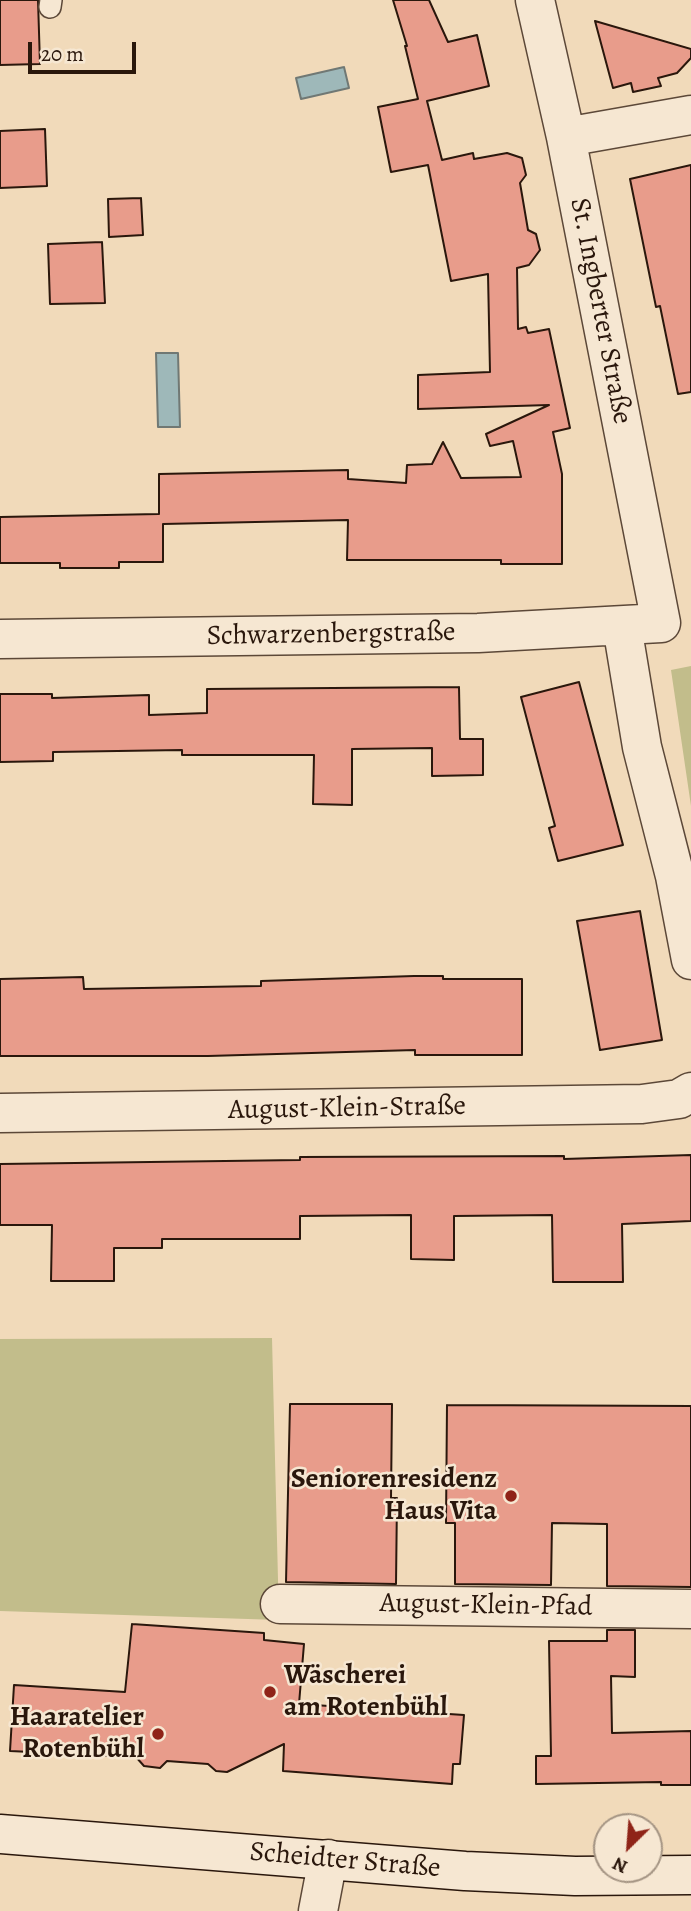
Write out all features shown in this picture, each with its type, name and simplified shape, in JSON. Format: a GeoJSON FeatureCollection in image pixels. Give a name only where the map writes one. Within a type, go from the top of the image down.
{"type":"FeatureCollection","features":[{"type":"Feature","properties":{"kind":"street","name":"St. Ingberter Straße"},"geometry":{"type":"LineString","coordinates":[[535,0],[566,137],[661,623]]}},
{"type":"Feature","properties":{"kind":"street"},"geometry":{"type":"LineString","coordinates":[[566,137],[691,114]]}},
{"type":"Feature","properties":{"kind":"street","name":"Schwarzenbergstraße"},"geometry":{"type":"LineString","coordinates":[[0,639],[465,633],[661,623]]}},
{"type":"Feature","properties":{"kind":"street"},"geometry":{"type":"LineString","coordinates":[[622,626],[642,747],[675,876],[691,960]]}},
{"type":"Feature","properties":{"kind":"street","name":"August-Klein-Straße"},"geometry":{"type":"LineString","coordinates":[[0,1113],[642,1104],[679,1099],[691,1092]]}},
{"type":"Feature","properties":{"kind":"street","name":"August-Klein-Pfad"},"geometry":{"type":"LineString","coordinates":[[280,1604],[691,1609]]}},
{"type":"Feature","properties":{"kind":"street","name":"Scheidter Straße"},"geometry":{"type":"LineString","coordinates":[[0,1834],[561,1876],[691,1875]]}},
{"type":"Feature","properties":{"kind":"street"},"geometry":{"type":"LineString","coordinates":[[318,1911],[328,1859]]}},
{"type":"Feature","properties":{"kind":"shaded area"},"geometry":{"type":"Polygon","coordinates":[[[691,666],[691,806],[671,670],[691,666]]]}},
{"type":"Feature","properties":{"kind":"shaded area"},"geometry":{"type":"Polygon","coordinates":[[[272,1338],[279,1620],[0,1611],[0,1339],[272,1338]]]}},
{"type":"Feature","properties":{"kind":"water"},"geometry":{"type":"Polygon","coordinates":[[[344,67],[349,88],[301,99],[296,78],[344,67]]]}},
{"type":"Feature","properties":{"kind":"water"},"geometry":{"type":"Polygon","coordinates":[[[156,353],[178,353],[180,427],[158,427],[156,353]]]}},
{"type":"Feature","properties":{"kind":"building"},"geometry":{"type":"Polygon","coordinates":[[[0,0],[38,0],[40,64],[0,65],[0,0]]]}},
{"type":"Feature","properties":{"kind":"building"},"geometry":{"type":"Polygon","coordinates":[[[393,0],[429,0],[448,42],[477,35],[489,86],[427,101],[442,160],[473,153],[474,159],[507,153],[522,158],[526,175],[520,183],[528,230],[536,234],[540,250],[529,265],[517,268],[518,329],[526,327],[528,333],[549,329],[570,428],[553,432],[562,474],[562,564],[501,564],[501,560],[347,560],[348,520],[163,524],[163,562],[119,562],[119,568],[60,568],[60,563],[0,563],[0,517],[159,514],[159,474],[348,470],[348,479],[406,483],[407,465],[432,464],[443,442],[461,478],[521,477],[513,441],[490,446],[486,434],[549,405],[418,409],[418,375],[490,372],[488,274],[451,281],[428,165],[391,172],[378,107],[418,99],[407,46],[393,0]]]}},
{"type":"Feature","properties":{"kind":"building"},"geometry":{"type":"Polygon","coordinates":[[[595,21],[691,49],[691,58],[677,73],[658,78],[661,86],[633,92],[631,83],[613,88],[595,21]]]}},
{"type":"Feature","properties":{"kind":"building"},"geometry":{"type":"Polygon","coordinates":[[[45,129],[47,186],[0,188],[0,131],[45,129]]]}},
{"type":"Feature","properties":{"kind":"building"},"geometry":{"type":"Polygon","coordinates":[[[691,165],[691,392],[678,394],[660,306],[656,307],[630,179],[691,165]]]}},
{"type":"Feature","properties":{"kind":"building"},"geometry":{"type":"Polygon","coordinates":[[[141,198],[143,235],[109,237],[108,199],[141,198]]]}},
{"type":"Feature","properties":{"kind":"building"},"geometry":{"type":"Polygon","coordinates":[[[102,242],[105,303],[50,304],[48,244],[102,242]]]}},
{"type":"Feature","properties":{"kind":"building"},"geometry":{"type":"Polygon","coordinates":[[[579,682],[623,845],[558,861],[549,828],[555,826],[521,697],[579,682]]]}},
{"type":"Feature","properties":{"kind":"building"},"geometry":{"type":"Polygon","coordinates":[[[459,687],[460,739],[483,739],[483,775],[432,776],[432,748],[352,749],[352,805],[313,804],[314,755],[182,755],[182,750],[53,752],[53,761],[0,762],[0,694],[52,694],[52,698],[149,695],[149,715],[207,713],[207,689],[459,687]]]}},
{"type":"Feature","properties":{"kind":"building"},"geometry":{"type":"Polygon","coordinates":[[[640,911],[662,1040],[600,1050],[577,921],[640,911]]]}},
{"type":"Feature","properties":{"kind":"building"},"geometry":{"type":"Polygon","coordinates":[[[443,976],[443,979],[522,979],[522,1055],[415,1055],[415,1050],[208,1056],[0,1056],[0,979],[83,977],[84,989],[261,986],[261,981],[443,976]]]}},
{"type":"Feature","properties":{"kind":"building"},"geometry":{"type":"Polygon","coordinates":[[[691,1155],[691,1221],[622,1224],[623,1282],[553,1282],[552,1215],[454,1216],[454,1260],[411,1259],[411,1215],[300,1216],[300,1239],[162,1239],[162,1248],[114,1248],[114,1281],[51,1281],[52,1225],[0,1225],[0,1164],[300,1160],[300,1157],[564,1156],[564,1159],[691,1155]]]}},
{"type":"Feature","properties":{"kind":"building"},"geometry":{"type":"Polygon","coordinates":[[[290,1404],[392,1404],[391,1498],[397,1498],[396,1584],[286,1582],[290,1404]]]}},
{"type":"Feature","properties":{"kind":"building","name":"Seniorenresidenz Haus Vita"},"geometry":{"type":"Polygon","coordinates":[[[447,1405],[691,1406],[691,1587],[607,1586],[607,1524],[552,1523],[551,1585],[455,1584],[455,1523],[446,1523],[447,1405]]]}},
{"type":"Feature","properties":{"kind":"building"},"geometry":{"type":"Polygon","coordinates":[[[132,1624],[264,1633],[264,1640],[304,1644],[299,1704],[464,1715],[460,1764],[453,1764],[452,1784],[283,1771],[284,1744],[227,1772],[216,1771],[208,1764],[167,1761],[160,1768],[144,1766],[136,1757],[10,1751],[14,1685],[125,1692],[132,1624]]]}},
{"type":"Feature","properties":{"kind":"building"},"geometry":{"type":"Polygon","coordinates":[[[607,1630],[635,1630],[635,1677],[611,1676],[612,1733],[691,1731],[691,1785],[661,1785],[661,1782],[536,1784],[536,1756],[551,1756],[549,1641],[607,1641],[607,1630]]]}},
{"type":"Feature","properties":{"kind":"place","name":"Seniorenresidenz Haus Vita"},"geometry":{"type":"Point","coordinates":[511,1496]}},
{"type":"Feature","properties":{"kind":"place","name":"Wäscherei am Rotenbühl"},"geometry":{"type":"Point","coordinates":[270,1692]}},
{"type":"Feature","properties":{"kind":"place","name":"Haaratelier Rotenbühl"},"geometry":{"type":"Point","coordinates":[158,1734]}}]}
